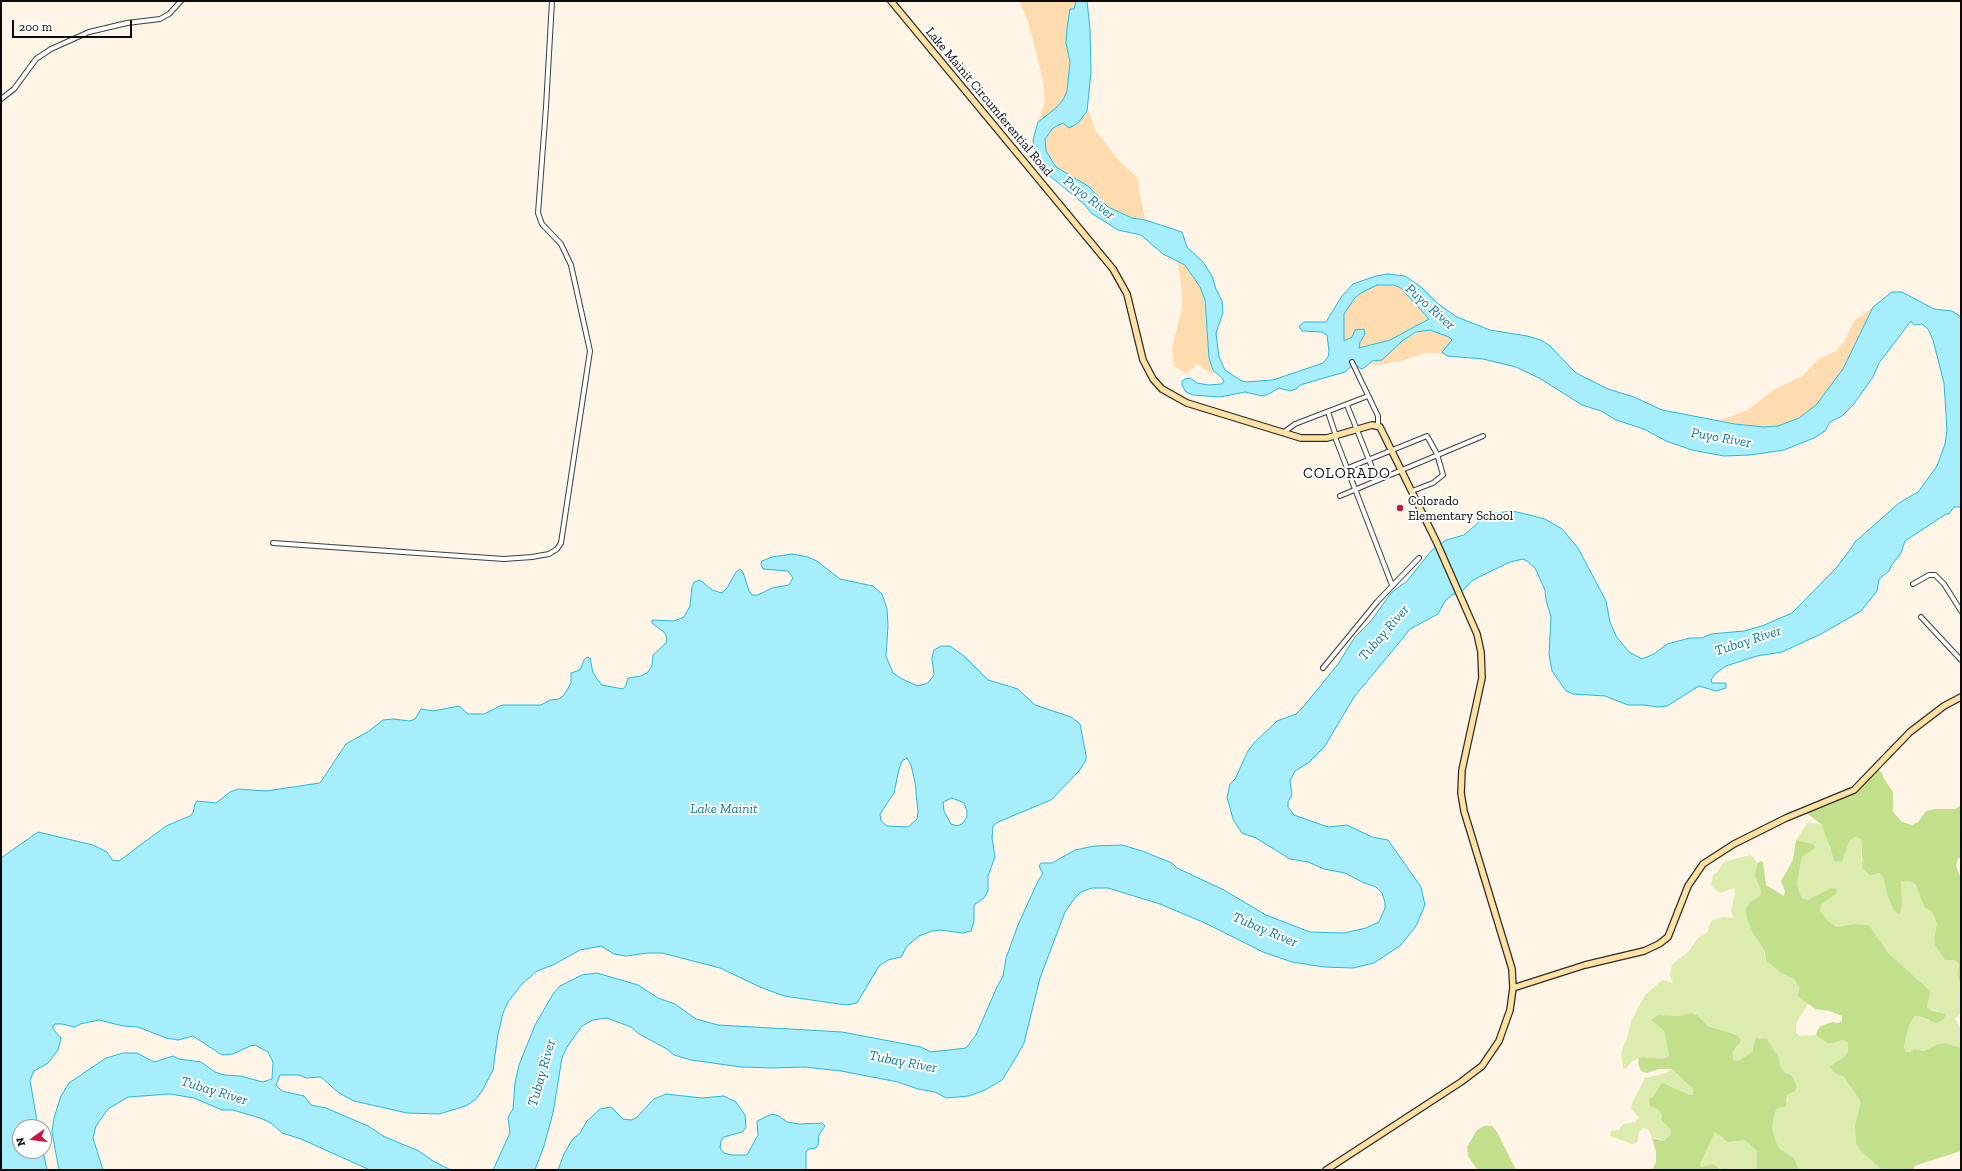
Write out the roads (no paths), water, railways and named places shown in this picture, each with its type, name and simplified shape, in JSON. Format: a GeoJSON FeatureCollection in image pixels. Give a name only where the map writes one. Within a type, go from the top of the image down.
{"type":"FeatureCollection","features":[{"type":"Feature","properties":{"kind":"main road","name":"Lake Mainit Circumferential Road"},"geometry":{"type":"LineString","coordinates":[[891,1],[1114,269],[1127,294],[1140,353],[1148,372],[1157,384],[1168,393],[1187,403],[1301,438],[1319,439],[1335,436],[1369,425],[1378,425]]}},
{"type":"Feature","properties":{"kind":"main road"},"geometry":{"type":"LineString","coordinates":[[1326,1170],[1461,1082],[1482,1066],[1494,1050],[1504,1029],[1510,1010],[1513,988],[1509,959],[1464,812],[1461,793],[1462,770],[1482,673],[1479,642],[1466,606],[1437,543],[1392,450],[1378,425]]}},
{"type":"Feature","properties":{"kind":"main road"},"geometry":{"type":"LineString","coordinates":[[1513,988],[1585,965],[1644,951],[1664,941],[1672,929],[1688,886],[1703,864],[1734,844],[1786,818],[1854,790],[1910,732],[1944,706],[1961,697]]}},
{"type":"Feature","properties":{"kind":"street"},"geometry":{"type":"LineString","coordinates":[[1,99],[14,89],[36,59],[51,49],[78,36],[101,29],[127,23],[160,19],[169,14],[181,1]]}},
{"type":"Feature","properties":{"kind":"street"},"geometry":{"type":"LineString","coordinates":[[273,543],[504,559],[532,558],[549,554],[557,549],[561,543],[590,351],[571,265],[562,244],[542,224],[538,213],[552,1]]}},
{"type":"Feature","properties":{"kind":"street"},"geometry":{"type":"LineString","coordinates":[[1352,362],[1378,416],[1378,425]]}},
{"type":"Feature","properties":{"kind":"street"},"geometry":{"type":"LineString","coordinates":[[1283,433],[1295,424],[1368,396]]}},
{"type":"Feature","properties":{"kind":"street"},"geometry":{"type":"LineString","coordinates":[[1347,405],[1377,480]]}},
{"type":"Feature","properties":{"kind":"street"},"geometry":{"type":"LineString","coordinates":[[1328,412],[1335,436],[1392,585]]}},
{"type":"Feature","properties":{"kind":"street"},"geometry":{"type":"LineString","coordinates":[[1348,468],[1427,436],[1437,454],[1443,472],[1442,477],[1412,491]]}},
{"type":"Feature","properties":{"kind":"street"},"geometry":{"type":"LineString","coordinates":[[1340,496],[1483,436]]}},
{"type":"Feature","properties":{"kind":"street"},"geometry":{"type":"LineString","coordinates":[[1323,668],[1392,585],[1419,558]]}},
{"type":"Feature","properties":{"kind":"street"},"geometry":{"type":"LineString","coordinates":[[1913,584],[1929,575],[1935,575],[1944,584],[1961,611]]}},
{"type":"Feature","properties":{"kind":"street"},"geometry":{"type":"LineString","coordinates":[[1921,617],[1961,660]]}},
{"type":"Feature","properties":{"kind":"water"},"geometry":{"type":"Polygon","coordinates":[[[1076,1],[1087,1],[1090,29],[1091,72],[1087,111],[1078,123],[1069,128],[1063,123],[1053,128],[1045,139],[1046,151],[1056,167],[1088,186],[1108,207],[1132,218],[1145,220],[1182,232],[1187,247],[1203,262],[1212,276],[1222,301],[1223,313],[1216,333],[1219,357],[1225,370],[1240,380],[1245,382],[1273,380],[1323,363],[1328,357],[1329,351],[1327,335],[1322,332],[1302,331],[1299,326],[1304,322],[1326,322],[1342,296],[1353,284],[1387,274],[1405,276],[1421,287],[1437,303],[1457,317],[1490,330],[1527,336],[1541,340],[1550,346],[1576,373],[1608,389],[1634,397],[1662,410],[1735,424],[1764,427],[1778,426],[1799,418],[1816,405],[1843,369],[1873,307],[1892,292],[1902,292],[1934,309],[1952,311],[1961,317],[1961,507],[1954,507],[1949,514],[1946,514],[1905,541],[1901,553],[1889,571],[1879,579],[1877,591],[1861,611],[1821,634],[1782,652],[1757,656],[1726,666],[1715,674],[1711,680],[1712,683],[1726,683],[1726,688],[1716,691],[1699,686],[1667,706],[1658,707],[1628,705],[1605,696],[1573,694],[1566,691],[1552,671],[1549,654],[1551,617],[1545,590],[1535,568],[1527,561],[1523,559],[1510,562],[1473,580],[1462,591],[1452,595],[1445,601],[1438,614],[1410,629],[1354,697],[1325,746],[1308,763],[1295,771],[1290,781],[1292,795],[1288,802],[1288,807],[1294,815],[1328,827],[1347,825],[1372,837],[1388,840],[1421,887],[1425,905],[1416,926],[1401,945],[1374,963],[1353,968],[1324,967],[1292,962],[1263,952],[1205,923],[1160,904],[1108,888],[1092,888],[1081,892],[1065,912],[1040,978],[1024,1043],[1002,1080],[985,1090],[969,1096],[946,1098],[935,1092],[918,1089],[898,1082],[841,1071],[804,1067],[741,1067],[691,1060],[674,1055],[667,1049],[639,1034],[631,1027],[607,1018],[593,1020],[582,1026],[567,1047],[562,1058],[553,1113],[544,1146],[535,1170],[493,1170],[510,1133],[508,1117],[513,1109],[515,1083],[519,1065],[535,1025],[553,994],[560,986],[582,975],[597,973],[638,985],[658,998],[675,1004],[696,1019],[718,1025],[842,1032],[921,1047],[931,1052],[966,1048],[976,1035],[1003,976],[1006,958],[1018,925],[1039,879],[1043,874],[1039,866],[1041,863],[1052,863],[1075,850],[1094,846],[1122,845],[1142,851],[1172,863],[1177,868],[1224,890],[1266,915],[1310,932],[1344,933],[1366,928],[1379,922],[1385,908],[1385,902],[1382,893],[1376,887],[1362,882],[1345,873],[1324,869],[1308,862],[1290,859],[1256,838],[1242,833],[1233,819],[1227,797],[1230,784],[1235,779],[1248,751],[1254,743],[1277,721],[1296,714],[1304,706],[1338,664],[1355,637],[1371,621],[1391,593],[1407,581],[1431,551],[1446,540],[1464,535],[1486,516],[1496,513],[1513,511],[1545,519],[1562,529],[1578,548],[1606,601],[1610,622],[1616,636],[1629,652],[1642,659],[1654,654],[1667,644],[1690,638],[1702,638],[1711,634],[1744,631],[1762,626],[1792,613],[1837,567],[1855,542],[1899,503],[1918,492],[1937,466],[1945,444],[1947,430],[1944,383],[1933,340],[1928,329],[1922,324],[1914,325],[1911,321],[1879,363],[1873,377],[1853,405],[1842,416],[1830,422],[1825,431],[1814,438],[1784,450],[1750,455],[1724,456],[1692,450],[1666,441],[1644,429],[1616,420],[1601,411],[1582,405],[1541,379],[1516,367],[1483,359],[1447,356],[1442,352],[1452,340],[1449,337],[1430,330],[1416,332],[1402,341],[1382,360],[1372,361],[1364,368],[1361,369],[1356,365],[1352,366],[1345,372],[1300,385],[1296,389],[1290,391],[1279,388],[1262,396],[1245,392],[1220,397],[1193,395],[1186,392],[1182,385],[1182,381],[1185,379],[1190,378],[1197,383],[1209,385],[1221,384],[1224,382],[1223,379],[1213,370],[1209,358],[1205,300],[1200,287],[1185,265],[1163,254],[1141,235],[1118,230],[1091,213],[1085,205],[1050,176],[1041,166],[1035,151],[1033,140],[1038,122],[1056,108],[1063,100],[1067,91],[1070,62],[1066,43],[1067,28],[1070,9],[1074,9],[1076,1]],[[1377,285],[1361,293],[1354,299],[1344,314],[1344,341],[1352,337],[1355,330],[1364,329],[1365,334],[1360,342],[1359,348],[1390,340],[1429,319],[1401,288],[1394,285],[1377,285]]]}},
{"type":"Feature","properties":{"kind":"water","name":"Lake Mainit"},"geometry":{"type":"Polygon","coordinates":[[[792,554],[808,557],[817,561],[840,579],[873,586],[882,594],[887,609],[888,626],[886,656],[893,673],[902,679],[918,686],[928,683],[934,675],[932,658],[934,650],[941,646],[950,646],[964,656],[988,680],[1018,689],[1035,705],[1071,717],[1080,724],[1086,760],[1079,771],[1051,800],[998,822],[993,826],[992,838],[995,857],[988,876],[988,891],[984,898],[974,905],[974,922],[971,931],[963,933],[940,930],[932,931],[919,936],[907,946],[901,957],[888,960],[879,966],[857,1003],[846,1005],[784,996],[760,987],[720,968],[662,953],[626,956],[614,954],[601,946],[580,950],[553,965],[537,971],[522,984],[508,1002],[503,1013],[498,1034],[493,1070],[482,1091],[476,1099],[466,1106],[439,1114],[407,1113],[354,1101],[339,1093],[321,1077],[306,1078],[299,1075],[280,1075],[276,1085],[282,1091],[304,1096],[311,1105],[326,1108],[368,1126],[385,1137],[419,1151],[433,1161],[451,1170],[370,1170],[301,1139],[282,1133],[271,1123],[260,1118],[233,1110],[222,1110],[194,1098],[170,1094],[128,1097],[108,1109],[96,1126],[93,1138],[103,1170],[59,1170],[52,1132],[54,1118],[61,1096],[69,1083],[106,1058],[123,1053],[137,1053],[154,1062],[173,1056],[179,1059],[201,1062],[215,1072],[224,1075],[240,1076],[263,1082],[272,1079],[273,1062],[268,1052],[255,1045],[233,1054],[222,1055],[193,1036],[178,1040],[166,1038],[138,1027],[123,1026],[99,1020],[80,1024],[75,1027],[55,1024],[53,1029],[61,1038],[58,1050],[48,1063],[34,1071],[30,1080],[37,1119],[12,1119],[12,1159],[45,1159],[47,1170],[1,1170],[1,858],[38,832],[93,845],[107,852],[112,860],[119,861],[166,826],[190,816],[193,813],[197,801],[216,803],[230,792],[238,789],[266,791],[320,783],[346,744],[369,731],[383,720],[393,719],[410,721],[415,719],[421,709],[433,711],[459,706],[468,714],[484,714],[502,705],[541,705],[550,700],[559,699],[564,695],[571,683],[571,673],[580,670],[584,660],[587,657],[590,658],[593,673],[602,685],[623,689],[628,678],[641,676],[648,672],[652,666],[653,655],[666,643],[667,639],[665,633],[652,623],[652,620],[674,621],[684,617],[690,606],[694,582],[700,580],[712,590],[722,593],[727,588],[736,572],[740,569],[743,572],[749,591],[752,595],[758,595],[772,588],[789,585],[793,578],[788,571],[763,569],[761,564],[762,561],[772,557],[792,554]],[[907,758],[902,761],[894,793],[880,814],[881,821],[887,826],[908,827],[917,819],[918,812],[915,782],[911,765],[907,758]],[[952,798],[943,802],[944,811],[951,824],[957,826],[962,824],[967,817],[967,811],[964,803],[952,798]]]}},
{"type":"Feature","properties":{"kind":"water"},"geometry":{"type":"Polygon","coordinates":[[[666,1094],[702,1098],[724,1096],[736,1102],[745,1115],[746,1128],[742,1132],[724,1137],[721,1141],[720,1148],[724,1153],[732,1155],[747,1155],[758,1135],[757,1121],[772,1114],[779,1116],[787,1122],[800,1124],[822,1123],[825,1126],[819,1135],[818,1145],[816,1148],[809,1149],[806,1152],[806,1170],[558,1170],[564,1154],[572,1140],[580,1133],[587,1121],[600,1109],[611,1107],[623,1119],[631,1120],[636,1118],[654,1099],[666,1094]]]}},
{"type":"Feature","properties":{"kind":"place","name":"Colorado Elementary School"},"geometry":{"type":"Point","coordinates":[1400,508]}},
{"type":"Feature","properties":{"kind":"district","name":"COLORADO"},"geometry":{"type":"Point","coordinates":[1347,474]}},
{"type":"Feature","properties":{"kind":"water label","name":"Puyo River"},"geometry":{"type":"Point","coordinates":[1089,198]}},
{"type":"Feature","properties":{"kind":"water label","name":"Puyo River"},"geometry":{"type":"Point","coordinates":[1430,307]}},
{"type":"Feature","properties":{"kind":"water label","name":"Puyo River"},"geometry":{"type":"Point","coordinates":[1721,438]}},
{"type":"Feature","properties":{"kind":"water label","name":"Tubay River"},"geometry":{"type":"Point","coordinates":[1384,633]}},
{"type":"Feature","properties":{"kind":"water label","name":"Tubay River"},"geometry":{"type":"Point","coordinates":[1748,641]}},
{"type":"Feature","properties":{"kind":"water label","name":"Tubay River"},"geometry":{"type":"Point","coordinates":[1265,930]}},
{"type":"Feature","properties":{"kind":"water label","name":"Tubay River"},"geometry":{"type":"Point","coordinates":[903,1062]}},
{"type":"Feature","properties":{"kind":"water label","name":"Tubay River"},"geometry":{"type":"Point","coordinates":[542,1073]}},
{"type":"Feature","properties":{"kind":"water label","name":"Tubay River"},"geometry":{"type":"Point","coordinates":[214,1091]}}]}
